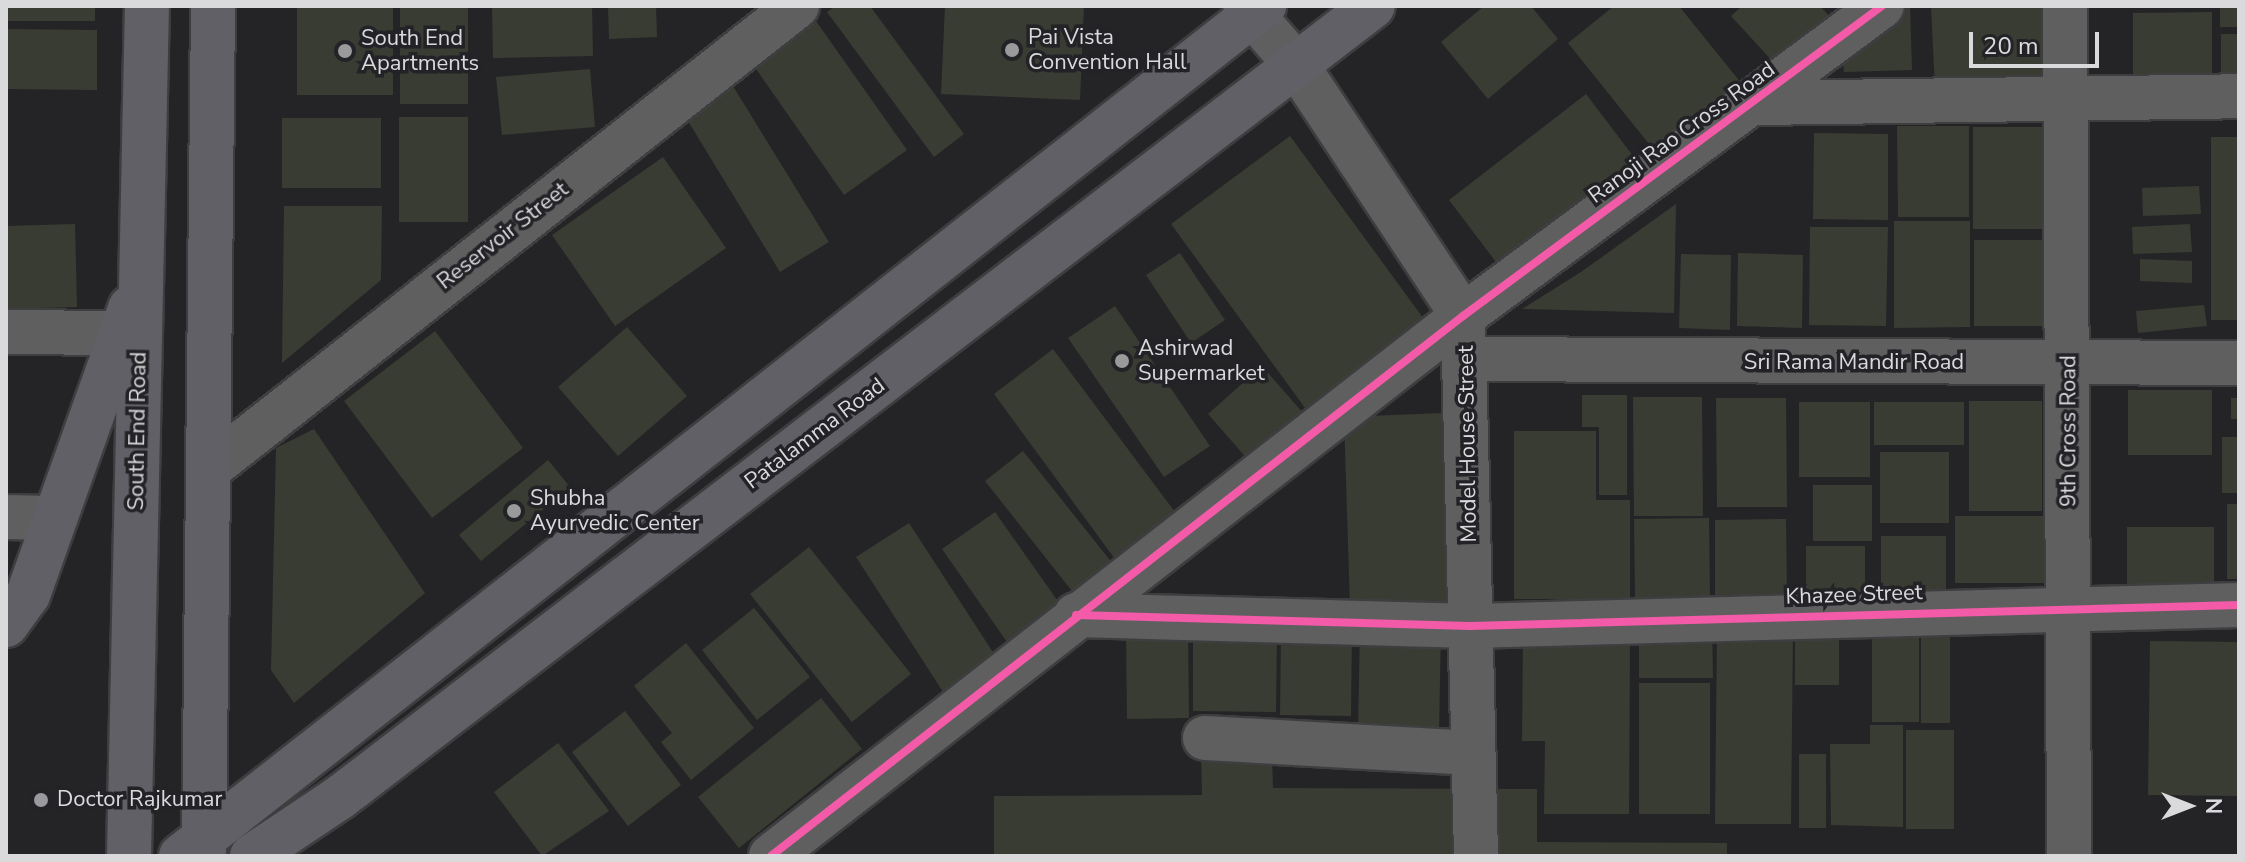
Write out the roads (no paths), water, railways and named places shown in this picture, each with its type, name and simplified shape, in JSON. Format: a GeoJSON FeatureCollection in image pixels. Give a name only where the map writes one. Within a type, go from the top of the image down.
{"type":"FeatureCollection","features":[{"type":"Feature","properties":{"kind":"main road","name":"South End Road"},"geometry":{"type":"LineString","coordinates":[[129,856],[147,6]]}},
{"type":"Feature","properties":{"kind":"main road"},"geometry":{"type":"LineString","coordinates":[[197,848],[210,468],[213,6]]}},
{"type":"Feature","properties":{"kind":"main road","name":"Patalamma Road"},"geometry":{"type":"LineString","coordinates":[[252,856],[339,798],[1373,6]]}},
{"type":"Feature","properties":{"kind":"main road"},"geometry":{"type":"LineString","coordinates":[[197,848],[908,292],[1254,9]]}},
{"type":"Feature","properties":{"kind":"main road"},"geometry":{"type":"LineString","coordinates":[[6,625],[28,595],[119,333],[141,280]]}},
{"type":"Feature","properties":{"kind":"street","name":"Reservoir Street"},"geometry":{"type":"LineString","coordinates":[[210,468],[797,6]]}},
{"type":"Feature","properties":{"kind":"street","name":"Ranoji Rao Cross Road"},"geometry":{"type":"LineString","coordinates":[[771,856],[1463,316],[1756,103],[1882,6]]}},
{"type":"Feature","properties":{"kind":"street","name":"9th Cross Road"},"geometry":{"type":"LineString","coordinates":[[2065,6],[2069,856]]}},
{"type":"Feature","properties":{"kind":"street","name":"Model House Street"},"geometry":{"type":"LineString","coordinates":[[1254,9],[1297,66],[1463,316],[1469,359],[1470,626],[1476,856]]}},
{"type":"Feature","properties":{"kind":"street"},"geometry":{"type":"LineString","coordinates":[[1756,103],[2067,102],[2239,96]]}},
{"type":"Feature","properties":{"kind":"street"},"geometry":{"type":"LineString","coordinates":[[6,332],[119,333]]}},
{"type":"Feature","properties":{"kind":"street","name":"Sri Rama Mandir Road"},"geometry":{"type":"LineString","coordinates":[[1469,359],[2239,363]]}},
{"type":"Feature","properties":{"kind":"street"},"geometry":{"type":"LineString","coordinates":[[6,517],[55,518]]}},
{"type":"Feature","properties":{"kind":"street","name":"Khazee Street"},"geometry":{"type":"LineString","coordinates":[[1076,615],[1470,626],[2070,605],[2239,605]]}},
{"type":"Feature","properties":{"kind":"street"},"geometry":{"type":"LineString","coordinates":[[1205,738],[1473,753]]}},
{"type":"Feature","properties":{"kind":"place","name":"Pai Vista Convention Hall"},"geometry":{"type":"Point","coordinates":[1012,50]}},
{"type":"Feature","properties":{"kind":"place","name":"South End Apartments"},"geometry":{"type":"Point","coordinates":[345,51]}},
{"type":"Feature","properties":{"kind":"place","name":"Ashirwad Supermarket"},"geometry":{"type":"Point","coordinates":[1122,361]}},
{"type":"Feature","properties":{"kind":"place","name":"Shubha Ayurvedic Center"},"geometry":{"type":"Point","coordinates":[514,511]}},
{"type":"Feature","properties":{"kind":"place","name":"Doctor Rajkumar"},"geometry":{"type":"Point","coordinates":[41,800]}}]}
